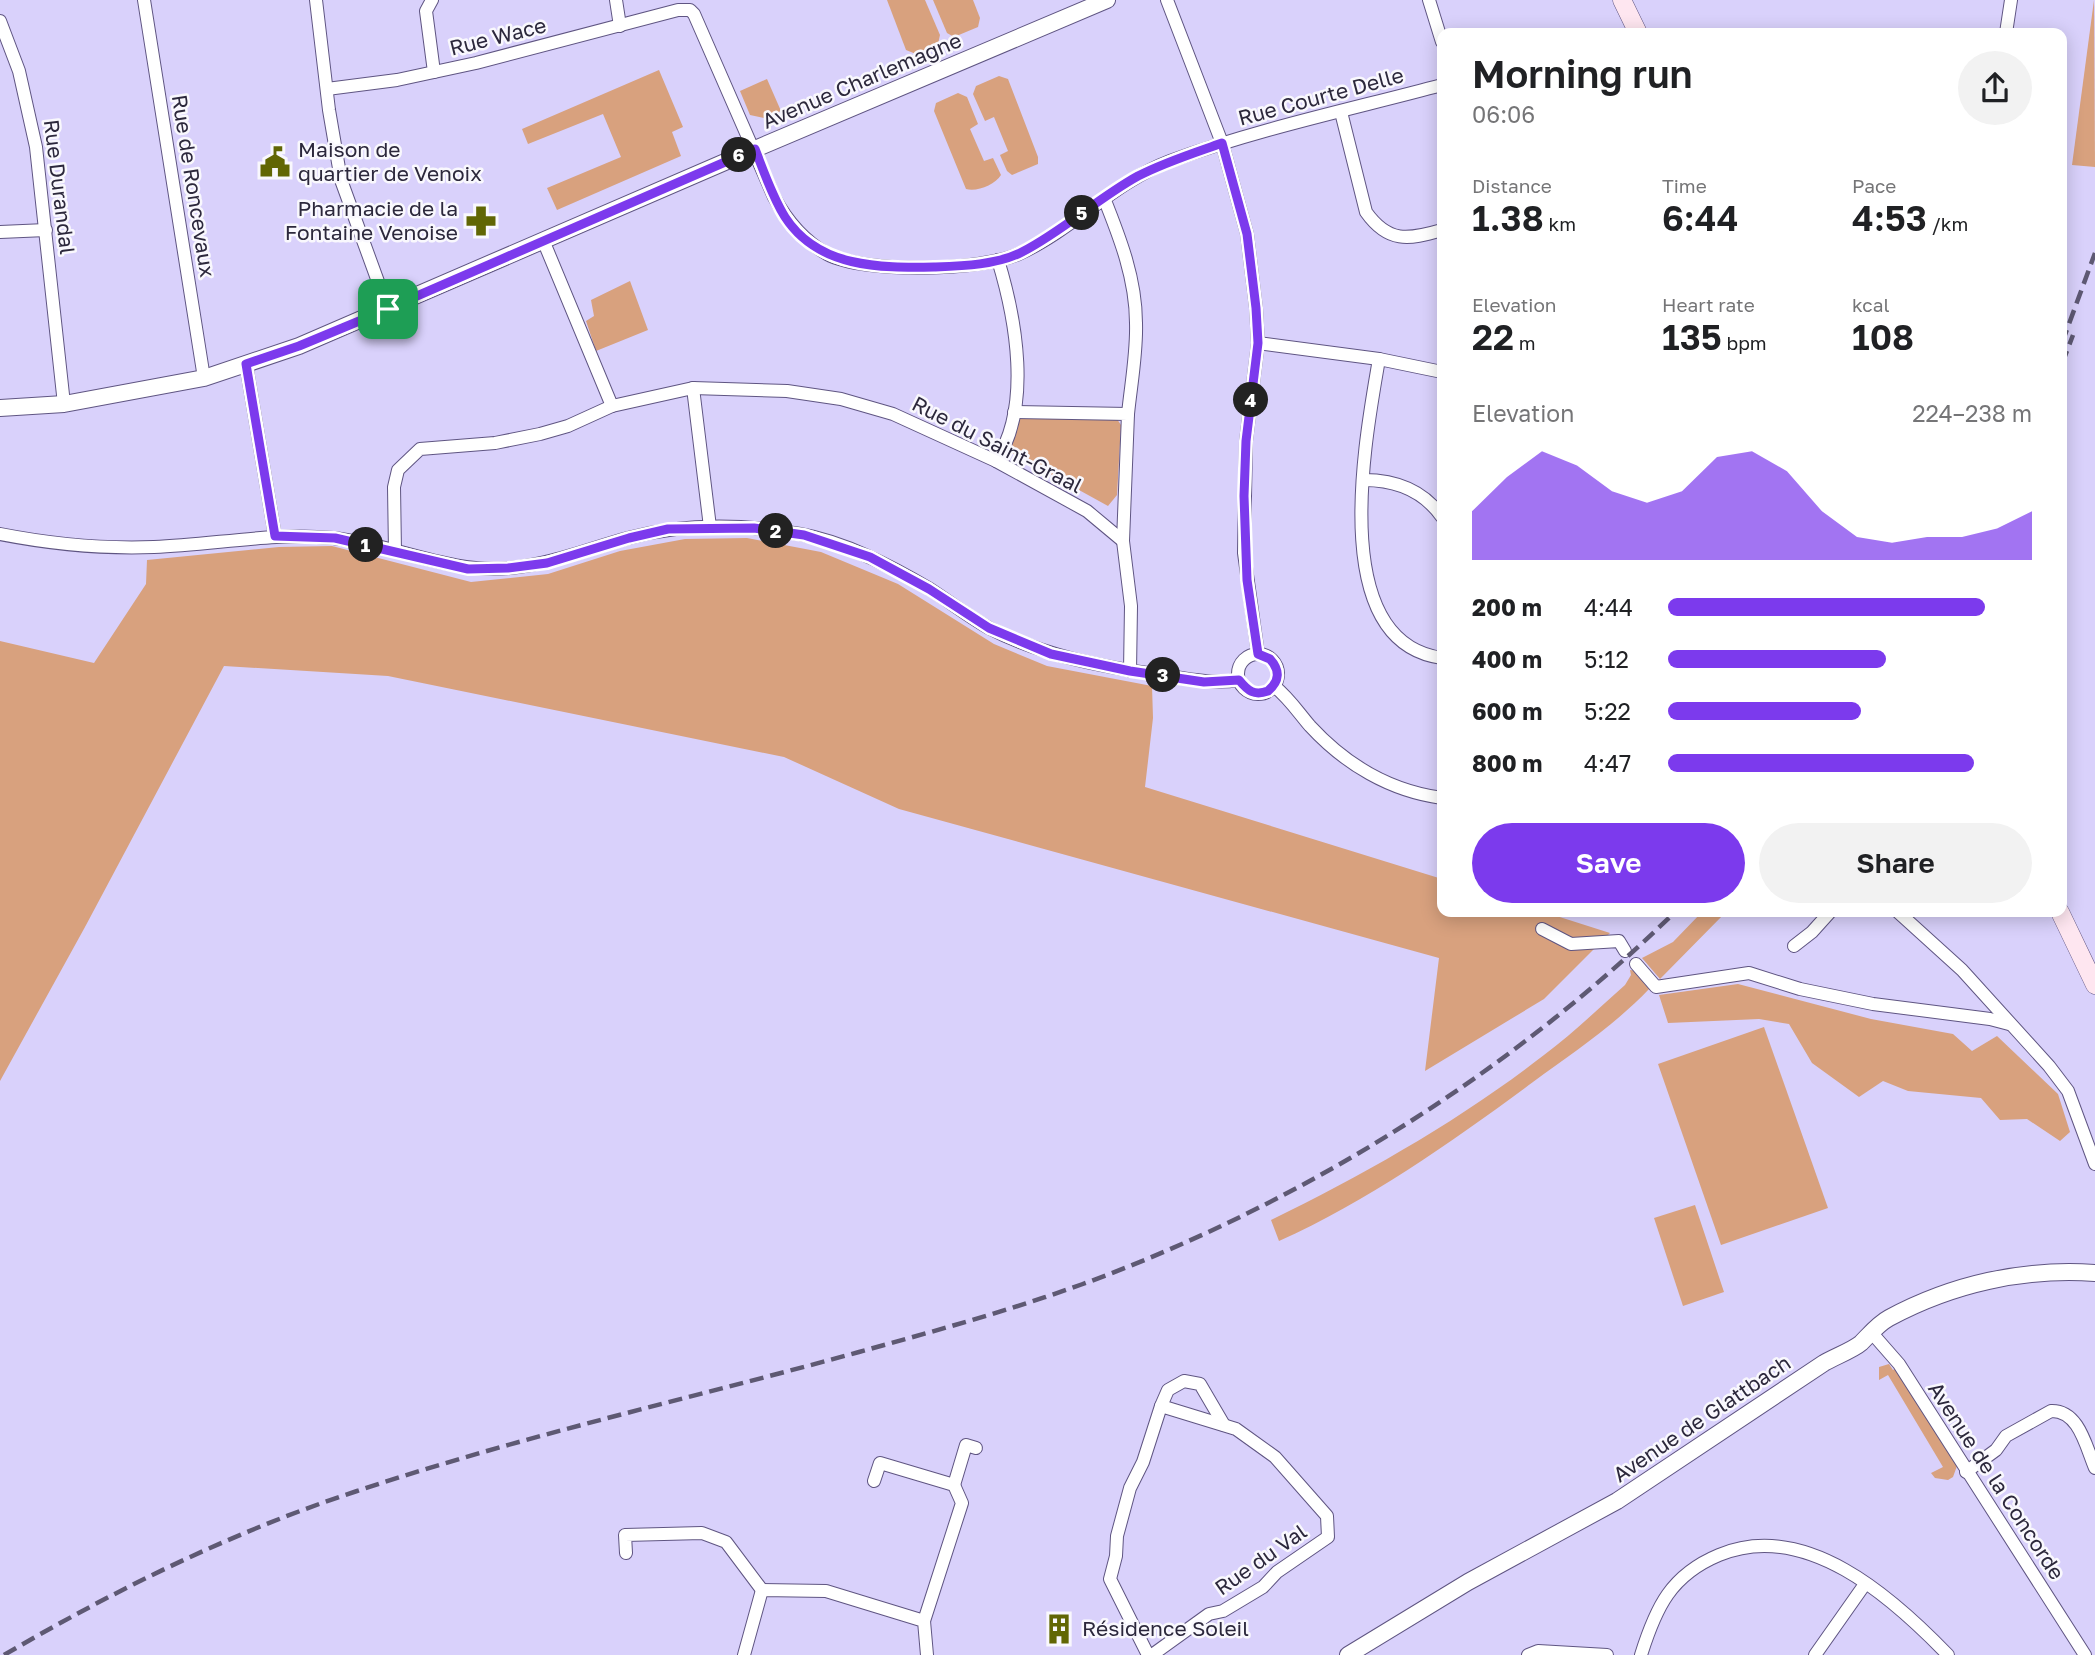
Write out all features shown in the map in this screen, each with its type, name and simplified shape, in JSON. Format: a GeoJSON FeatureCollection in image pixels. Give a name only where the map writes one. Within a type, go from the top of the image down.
{"type":"FeatureCollection","features":[{"type":"Feature","properties":{"kind":"main road"},"geometry":{"type":"LineString","coordinates":[[1622,0],[1636,28]]}},
{"type":"Feature","properties":{"kind":"main road"},"geometry":{"type":"LineString","coordinates":[[2062,917],[2095,985]]}},
{"type":"Feature","properties":{"kind":"street","name":"Rue de Roncevaux"},"geometry":{"type":"LineString","coordinates":[[144,0],[204,378]]}},
{"type":"Feature","properties":{"kind":"street"},"geometry":{"type":"LineString","coordinates":[[316,0],[341,180],[388,309]]}},
{"type":"Feature","properties":{"kind":"street"},"geometry":{"type":"LineString","coordinates":[[432,0],[426,11],[434,72]]}},
{"type":"Feature","properties":{"kind":"street"},"geometry":{"type":"LineString","coordinates":[[616,0],[620,26]]}},
{"type":"Feature","properties":{"kind":"street","name":"Avenue Charlemagne"},"geometry":{"type":"LineString","coordinates":[[0,408],[64,404],[204,378],[299,346],[1107,0]]}},
{"type":"Feature","properties":{"kind":"street"},"geometry":{"type":"LineString","coordinates":[[1167,0],[1222,143],[1247,234],[1258,343],[1246,441],[1244,496],[1247,580],[1258,654]]}},
{"type":"Feature","properties":{"kind":"street"},"geometry":{"type":"LineString","coordinates":[[1429,0],[1438,28]]}},
{"type":"Feature","properties":{"kind":"street"},"geometry":{"type":"LineString","coordinates":[[2007,28],[2011,0]]}},
{"type":"Feature","properties":{"kind":"street","name":"Rue Wace"},"geometry":{"type":"LineString","coordinates":[[327,89],[434,72],[678,10],[690,10],[755,149]]}},
{"type":"Feature","properties":{"kind":"street","name":"Rue Durandal"},"geometry":{"type":"LineString","coordinates":[[0,21],[19,71],[32,121],[64,404]]}},
{"type":"Feature","properties":{"kind":"street","name":"Rue Courte Delle"},"geometry":{"type":"LineString","coordinates":[[755,149],[786,219],[808,242],[830,255],[855,264],[941,267],[998,260],[1020,253],[1137,177],[1167,162],[1222,143],[1437,86]]}},
{"type":"Feature","properties":{"kind":"street"},"geometry":{"type":"LineString","coordinates":[[1341,112],[1366,212],[1374,223],[1382,232],[1405,238],[1437,231]]}},
{"type":"Feature","properties":{"kind":"street"},"geometry":{"type":"LineString","coordinates":[[1104,198],[1124,250],[1137,321],[1128,414],[1123,541],[1131,606],[1130,671]]}},
{"type":"Feature","properties":{"kind":"street"},"geometry":{"type":"LineString","coordinates":[[0,232],[46,230]]}},
{"type":"Feature","properties":{"kind":"street"},"geometry":{"type":"LineString","coordinates":[[543,240],[612,406]]}},
{"type":"Feature","properties":{"kind":"street"},"geometry":{"type":"LineString","coordinates":[[996,461],[1012,433],[1016,357],[1013,318],[998,260]]}},
{"type":"Feature","properties":{"kind":"street"},"geometry":{"type":"LineString","coordinates":[[1258,343],[1379,359],[1437,371]]}},
{"type":"Feature","properties":{"kind":"street"},"geometry":{"type":"LineString","coordinates":[[1379,359],[1365,447],[1364,559],[1369,590],[1386,625],[1414,648],[1437,656]]}},
{"type":"Feature","properties":{"kind":"street"},"geometry":{"type":"LineString","coordinates":[[246,364],[275,536]]}},
{"type":"Feature","properties":{"kind":"street"},"geometry":{"type":"LineString","coordinates":[[693,388],[710,527]]}},
{"type":"Feature","properties":{"kind":"street","name":"Rue du Saint-Graal"},"geometry":{"type":"LineString","coordinates":[[395,551],[394,488],[398,470],[420,449],[495,443],[540,434],[568,426],[612,406],[693,388],[787,391],[841,399],[893,414],[996,461],[1087,511],[1123,541]]}},
{"type":"Feature","properties":{"kind":"street","name":"Rue du Saint-Graal"},"geometry":{"type":"LineString","coordinates":[[1014,412],[1128,414]]}},
{"type":"Feature","properties":{"kind":"street"},"geometry":{"type":"LineString","coordinates":[[1364,480],[1377,480],[1410,488],[1424,497],[1437,511]]}},
{"type":"Feature","properties":{"kind":"street"},"geometry":{"type":"LineString","coordinates":[[0,534],[91,547],[153,547],[275,536],[335,538],[468,569],[547,563],[668,529],[754,528],[804,535],[857,552],[929,589],[989,628],[1051,654],[1130,671],[1204,682],[1239,680]]}},
{"type":"Feature","properties":{"kind":"street"},"geometry":{"type":"LineString","coordinates":[[1258,654],[1270,659],[1276,666],[1277,680],[1268,691],[1255,694],[1248,691],[1239,680],[1240,664],[1248,657],[1258,654]]}},
{"type":"Feature","properties":{"kind":"street"},"geometry":{"type":"LineString","coordinates":[[1274,686],[1335,751],[1368,774],[1415,793],[1437,797]]}},
{"type":"Feature","properties":{"kind":"street"},"geometry":{"type":"LineString","coordinates":[[1794,946],[1812,932],[1825,917]]}},
{"type":"Feature","properties":{"kind":"street"},"geometry":{"type":"LineString","coordinates":[[1904,917],[1962,970],[2049,1066],[2068,1091],[2095,1164]]}},
{"type":"Feature","properties":{"kind":"street"},"geometry":{"type":"LineString","coordinates":[[1542,929],[1570,944],[1619,941],[1625,951]]}},
{"type":"Feature","properties":{"kind":"street"},"geometry":{"type":"LineString","coordinates":[[1636,964],[1656,987],[1749,972],[1800,989],[1849,999],[1990,1018],[2009,1024]]}},
{"type":"Feature","properties":{"kind":"street","name":"Avenue de Glattbach"},"geometry":{"type":"LineString","coordinates":[[1348,1655],[1468,1582],[1617,1501],[1824,1363],[1859,1345],[1887,1319],[1906,1309],[1964,1286],[2003,1278],[2056,1273],[2095,1273]]}},
{"type":"Feature","properties":{"kind":"street","name":"Avenue de la Concorde"},"geometry":{"type":"LineString","coordinates":[[1871,1332],[1899,1364],[2085,1655]]}},
{"type":"Feature","properties":{"kind":"street","name":"Rue du Val"},"geometry":{"type":"LineString","coordinates":[[1161,1406],[1236,1429],[1275,1457],[1327,1516],[1328,1537],[1276,1572],[1262,1587],[1223,1611],[1209,1615],[1150,1655],[1110,1579],[1116,1556],[1117,1536],[1130,1488],[1143,1462],[1161,1406],[1168,1390],[1184,1381],[1200,1384],[1224,1425]]}},
{"type":"Feature","properties":{"kind":"street"},"geometry":{"type":"LineString","coordinates":[[1966,1472],[1996,1450],[2006,1436],[2051,1411],[2057,1411],[2074,1420],[2095,1468]]}},
{"type":"Feature","properties":{"kind":"street"},"geometry":{"type":"LineString","coordinates":[[927,1655],[924,1621],[962,1503],[954,1485],[966,1445],[976,1448]]}},
{"type":"Feature","properties":{"kind":"street"},"geometry":{"type":"LineString","coordinates":[[874,1481],[880,1463],[954,1485]]}},
{"type":"Feature","properties":{"kind":"street"},"geometry":{"type":"LineString","coordinates":[[625,1553],[625,1535],[702,1533],[726,1542],[762,1590]]}},
{"type":"Feature","properties":{"kind":"street"},"geometry":{"type":"LineString","coordinates":[[1641,1655],[1653,1618],[1675,1584],[1691,1570],[1734,1549],[1760,1544],[1810,1552],[1865,1584],[1903,1612],[1948,1655]]}},
{"type":"Feature","properties":{"kind":"street"},"geometry":{"type":"LineString","coordinates":[[1815,1655],[1865,1584]]}},
{"type":"Feature","properties":{"kind":"street"},"geometry":{"type":"LineString","coordinates":[[762,1590],[825,1591],[924,1621]]}},
{"type":"Feature","properties":{"kind":"street"},"geometry":{"type":"LineString","coordinates":[[744,1655],[762,1590]]}},
{"type":"Feature","properties":{"kind":"street"},"geometry":{"type":"LineString","coordinates":[[1528,1655],[1538,1651],[1607,1655]]}},
{"type":"Feature","properties":{"kind":"shaded area"},"geometry":{"type":"Polygon","coordinates":[[[887,0],[925,0],[940,35],[938,44],[916,54],[906,50],[887,0]]]}},
{"type":"Feature","properties":{"kind":"shaded area"},"geometry":{"type":"Polygon","coordinates":[[[933,0],[973,0],[980,18],[978,27],[954,37],[947,33],[933,0]]]}},
{"type":"Feature","properties":{"kind":"shaded area"},"geometry":{"type":"Polygon","coordinates":[[[2094,0],[2095,167],[2072,165],[2094,0]]]}},
{"type":"Feature","properties":{"kind":"shaded area"},"geometry":{"type":"Polygon","coordinates":[[[659,70],[683,127],[672,132],[681,156],[557,210],[547,188],[621,157],[603,114],[528,144],[522,129],[659,70]]]}},
{"type":"Feature","properties":{"kind":"shaded area"},"geometry":{"type":"Polygon","coordinates":[[[999,76],[1008,79],[1038,157],[1038,164],[1012,175],[1007,171],[1000,155],[1008,151],[994,117],[985,121],[973,94],[976,86],[999,76]]]}},
{"type":"Feature","properties":{"kind":"shaded area"},"geometry":{"type":"Polygon","coordinates":[[[767,79],[781,111],[764,118],[750,115],[740,91],[767,79]]]}},
{"type":"Feature","properties":{"kind":"shaded area"},"geometry":{"type":"Polygon","coordinates":[[[958,93],[967,97],[978,124],[970,129],[984,161],[993,158],[1001,175],[995,182],[980,189],[966,189],[934,111],[936,103],[958,93]]]}},
{"type":"Feature","properties":{"kind":"shaded area"},"geometry":{"type":"Polygon","coordinates":[[[630,281],[648,330],[596,351],[586,321],[594,316],[591,300],[630,281]]]}},
{"type":"Feature","properties":{"kind":"shaded area"},"geometry":{"type":"Polygon","coordinates":[[[1019,419],[1117,419],[1121,425],[1117,495],[1108,506],[1010,452],[1019,419]]]}},
{"type":"Feature","properties":{"kind":"shaded area"},"geometry":{"type":"Polygon","coordinates":[[[747,538],[821,552],[898,584],[994,644],[1047,666],[1152,686],[1153,718],[1145,787],[1437,877],[1437,917],[1560,917],[1610,933],[1544,999],[1425,1071],[1439,958],[899,809],[784,757],[388,676],[224,666],[0,1081],[0,641],[94,663],[146,584],[147,560],[279,547],[332,546],[471,582],[548,574],[620,551],[685,539],[747,538]]]}},
{"type":"Feature","properties":{"kind":"shaded area"},"geometry":{"type":"Polygon","coordinates":[[[1697,917],[1721,917],[1660,979],[1642,958],[1673,942],[1697,917]]]}},
{"type":"Feature","properties":{"kind":"shaded area"},"geometry":{"type":"Polygon","coordinates":[[[1630,970],[1638,971],[1650,988],[1594,1038],[1410,1168],[1346,1207],[1279,1241],[1271,1220],[1342,1184],[1479,1102],[1575,1030],[1625,985],[1631,975],[1630,970]]]}},
{"type":"Feature","properties":{"kind":"shaded area"},"geometry":{"type":"Polygon","coordinates":[[[1738,984],[1871,1019],[1953,1034],[1972,1051],[1997,1036],[2058,1094],[2070,1132],[2060,1141],[2027,1119],[2000,1120],[1981,1098],[1908,1091],[1883,1081],[1859,1097],[1812,1063],[1789,1024],[1759,1019],[1668,1023],[1659,995],[1738,984]]]}},
{"type":"Feature","properties":{"kind":"shaded area"},"geometry":{"type":"Polygon","coordinates":[[[1764,1027],[1828,1208],[1721,1245],[1658,1064],[1764,1027]]]}},
{"type":"Feature","properties":{"kind":"shaded area"},"geometry":{"type":"Polygon","coordinates":[[[1695,1205],[1724,1292],[1683,1306],[1654,1218],[1695,1205]]]}},
{"type":"Feature","properties":{"kind":"shaded area"},"geometry":{"type":"Polygon","coordinates":[[[1889,1364],[1893,1370],[1896,1368],[1957,1466],[1953,1477],[1948,1480],[1935,1478],[1931,1473],[1943,1467],[1888,1375],[1879,1380],[1879,1367],[1889,1364]]]}},
{"type":"Feature","properties":{"kind":"railway"},"geometry":{"type":"LineString","coordinates":[[2067,329],[2095,253]]}},
{"type":"Feature","properties":{"kind":"railway"},"geometry":{"type":"LineString","coordinates":[[2067,351],[2073,335]]}},
{"type":"Feature","properties":{"kind":"railway"},"geometry":{"type":"LineString","coordinates":[[4,1655],[132,1585],[220,1544],[311,1507],[482,1453],[984,1316],[1107,1275],[1185,1243],[1337,1166],[1409,1122],[1548,1024],[1670,917]]}},
{"type":"Feature","properties":{"kind":"place","name":"Maison de quartier de Venoix"},"geometry":{"type":"Point","coordinates":[275,162]}},
{"type":"Feature","properties":{"kind":"place","name":"Pharmacie de la Fontaine Venoise"},"geometry":{"type":"Point","coordinates":[481,221]}},
{"type":"Feature","properties":{"kind":"place","name":"Résidence Soleil"},"geometry":{"type":"Point","coordinates":[1059,1629]}},
{"type":"Feature","properties":{"kind":"route"},"geometry":{"type":"LineString","coordinates":[[1222,143],[1247,234],[1258,343],[1246,441],[1244,553],[1258,654],[1270,659],[1276,666],[1277,680],[1268,691],[1255,694],[1248,691],[1239,680],[1204,682],[1130,671],[1051,654],[989,628],[929,589],[870,557],[804,535],[754,528],[668,529],[547,563],[468,569],[335,538],[275,536],[246,364],[299,346],[388,309],[755,149],[786,219],[808,242],[830,255],[855,264],[941,267],[998,260],[1020,253],[1137,177],[1167,162],[1222,143]]}}]}
